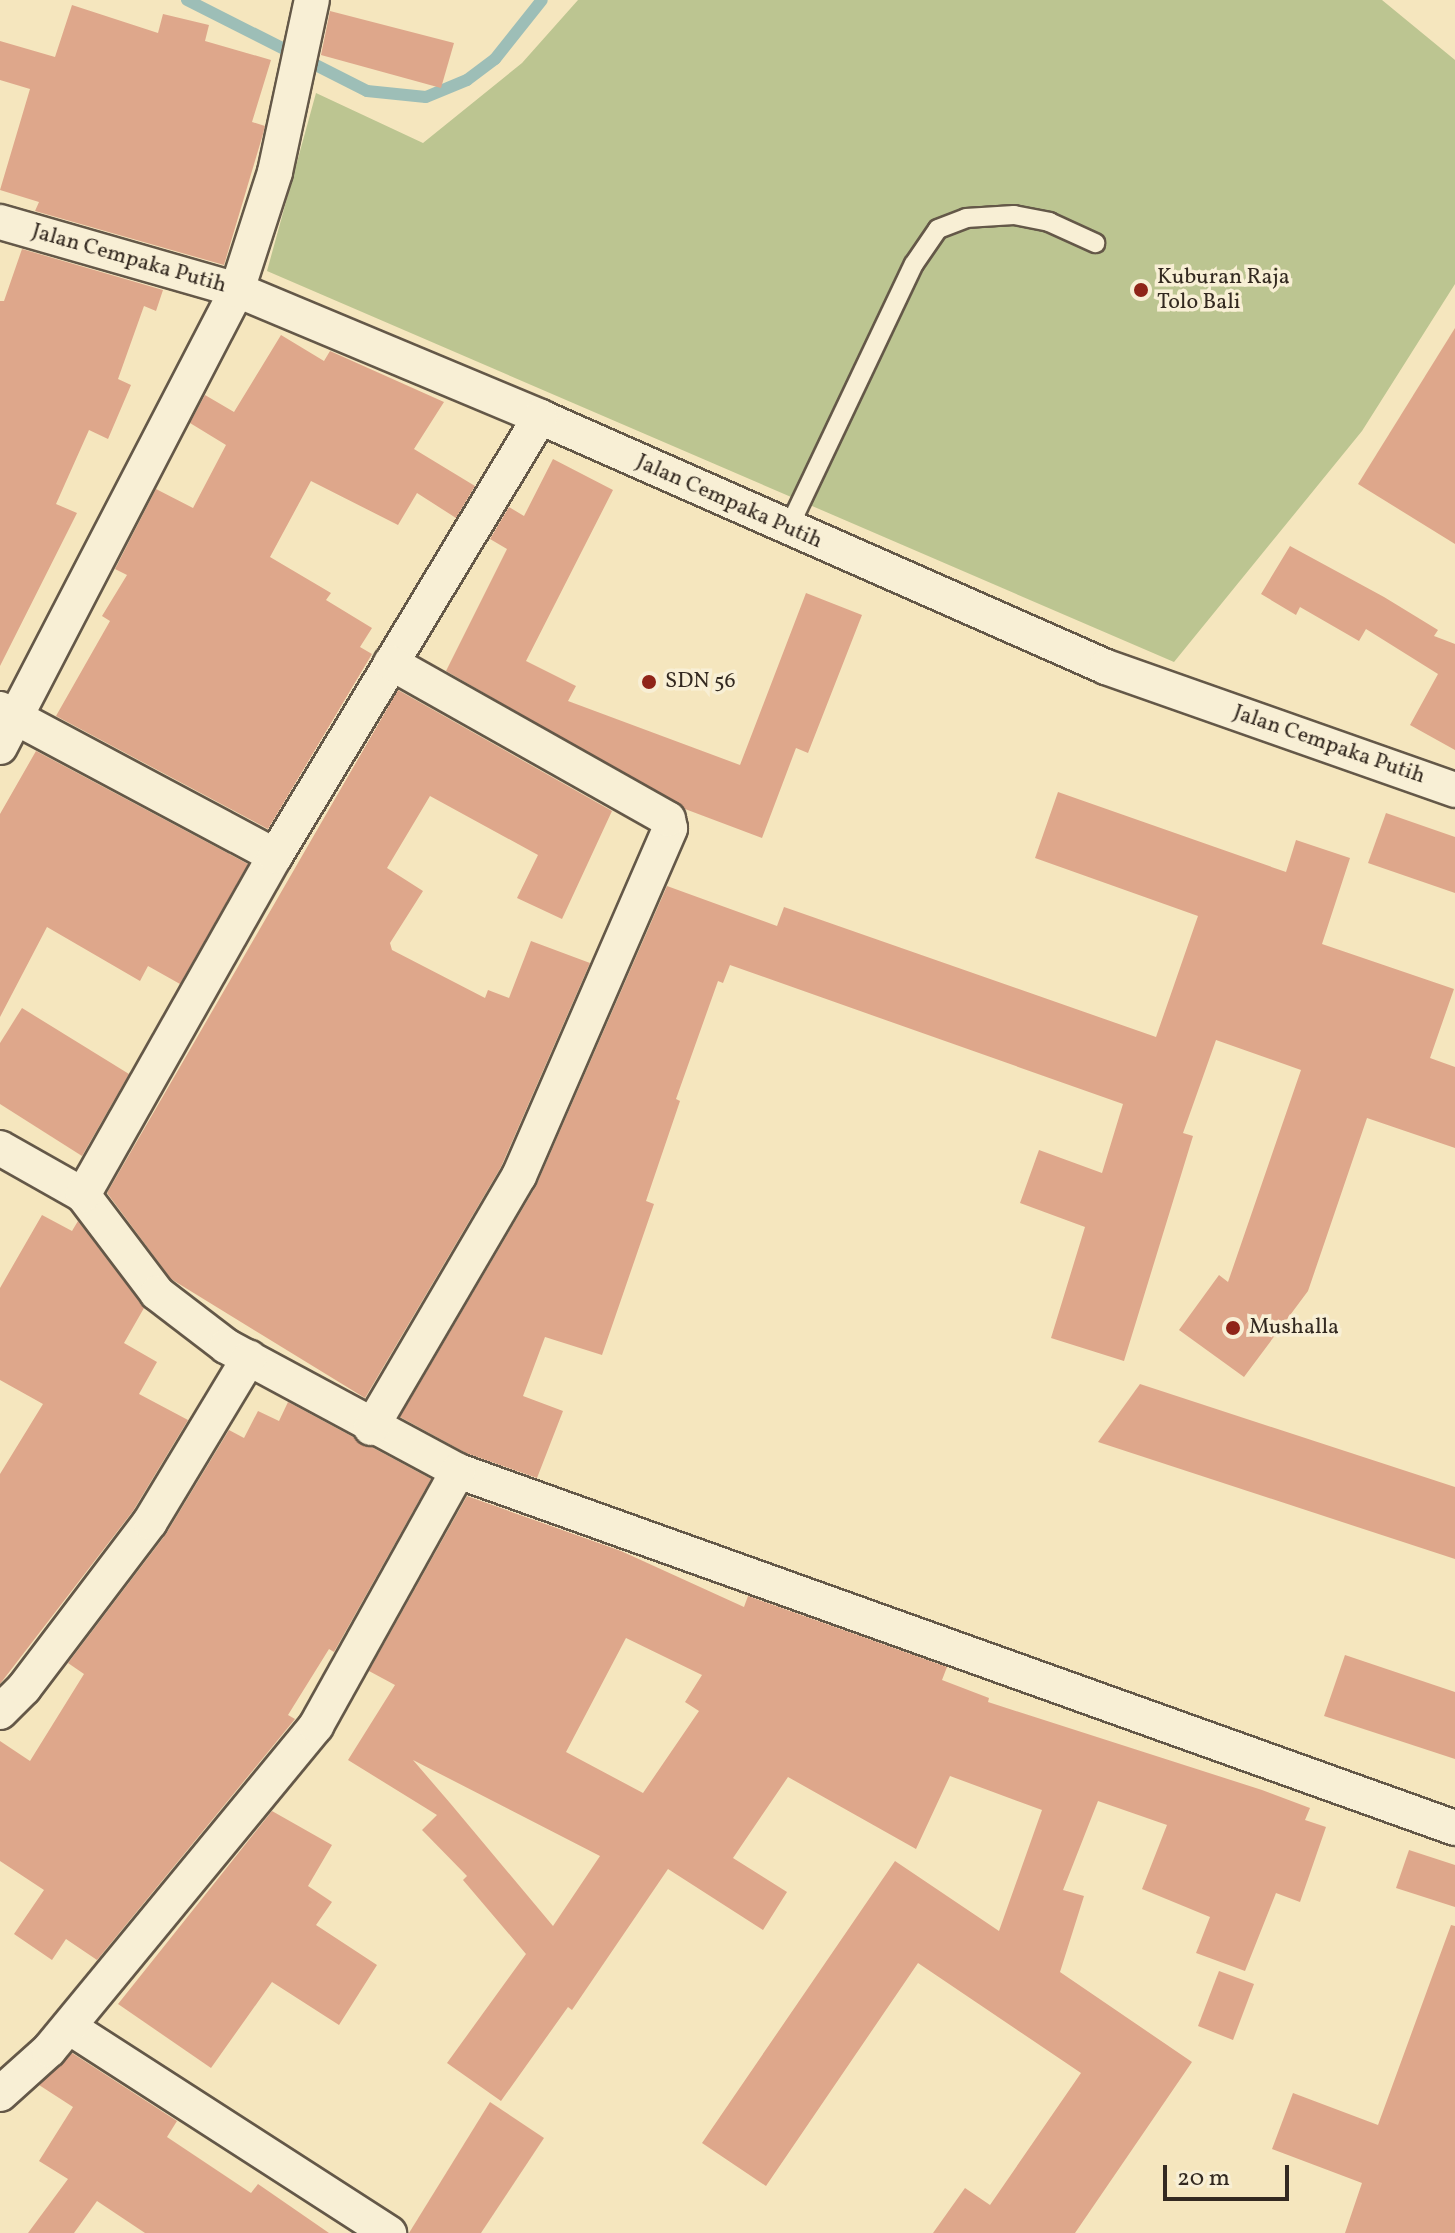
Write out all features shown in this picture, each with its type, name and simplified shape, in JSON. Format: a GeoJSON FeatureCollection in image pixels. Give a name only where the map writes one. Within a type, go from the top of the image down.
{"type":"FeatureCollection","features":[{"type":"Feature","properties":{"kind":"street"},"geometry":{"type":"LineString","coordinates":[[0,747],[8,713],[237,290],[275,172],[300,42],[312,0]]}},
{"type":"Feature","properties":{"kind":"street","name":"Jalan Cempaka Putih"},"geometry":{"type":"LineString","coordinates":[[0,222],[237,290],[540,417],[1106,667],[1455,790]]}},
{"type":"Feature","properties":{"kind":"street"},"geometry":{"type":"LineString","coordinates":[[83,1195],[275,856],[540,417]]}},
{"type":"Feature","properties":{"kind":"street"},"geometry":{"type":"LineString","coordinates":[[371,1428],[519,1176],[670,828],[668,819],[391,663]]}},
{"type":"Feature","properties":{"kind":"street"},"geometry":{"type":"LineString","coordinates":[[8,713],[275,856]]}},
{"type":"Feature","properties":{"kind":"street"},"geometry":{"type":"LineString","coordinates":[[0,1148],[83,1195],[157,1293],[249,1358],[371,1428],[458,1471],[1455,1828]]}},
{"type":"Feature","properties":{"kind":"street"},"geometry":{"type":"LineString","coordinates":[[0,1712],[24,1688],[150,1522],[249,1358]]}},
{"type":"Feature","properties":{"kind":"street"},"geometry":{"type":"LineString","coordinates":[[0,2094],[69,2027],[316,1726],[458,1471]]}},
{"type":"Feature","properties":{"kind":"street"},"geometry":{"type":"LineString","coordinates":[[69,2027],[389,2233]]}},
{"type":"Feature","properties":{"kind":"lane"},"geometry":{"type":"LineString","coordinates":[[788,529],[914,264],[938,229],[966,218],[1014,215],[1049,222],[1095,243]]}},
{"type":"Feature","properties":{"kind":"green space"},"geometry":{"type":"Polygon","coordinates":[[[578,0],[1382,0],[1455,60],[1455,284],[1362,431],[1174,662],[267,271],[316,93],[423,143],[522,63],[578,0]]]}},
{"type":"Feature","properties":{"kind":"building"},"geometry":{"type":"Polygon","coordinates":[[[72,5],[158,33],[163,14],[209,25],[205,41],[271,60],[252,122],[265,126],[224,265],[35,211],[39,202],[0,190],[30,89],[0,80],[0,41],[55,57],[72,5]]]}},
{"type":"Feature","properties":{"kind":"building"},"geometry":{"type":"Polygon","coordinates":[[[330,11],[454,43],[441,88],[321,55],[330,11]]]}},
{"type":"Feature","properties":{"kind":"building"},"geometry":{"type":"Polygon","coordinates":[[[22,249],[163,290],[156,311],[144,306],[118,379],[131,385],[108,439],[89,430],[56,504],[77,513],[0,666],[0,301],[4,301],[22,249]]]}},
{"type":"Feature","properties":{"kind":"building"},"geometry":{"type":"Polygon","coordinates":[[[1455,328],[1455,544],[1358,484],[1455,328]]]}},
{"type":"Feature","properties":{"kind":"building"},"geometry":{"type":"Polygon","coordinates":[[[281,335],[324,361],[330,351],[444,402],[414,449],[475,486],[456,518],[417,493],[398,525],[311,481],[270,557],[331,593],[326,600],[372,628],[360,647],[372,654],[268,829],[56,716],[110,621],[102,616],[127,575],[115,569],[156,489],[193,508],[226,445],[190,423],[205,395],[234,412],[281,335]]]}},
{"type":"Feature","properties":{"kind":"building"},"geometry":{"type":"Polygon","coordinates":[[[553,459],[613,490],[526,661],[576,686],[568,701],[740,765],[806,593],[862,615],[808,753],[796,748],[762,838],[685,809],[446,671],[507,549],[490,539],[509,507],[524,516],[553,459]]]}},
{"type":"Feature","properties":{"kind":"building"},"geometry":{"type":"Polygon","coordinates":[[[1290,546],[1384,597],[1438,630],[1434,636],[1455,644],[1455,750],[1410,725],[1438,674],[1366,629],[1359,641],[1300,607],[1296,615],[1261,594],[1290,546]]]}},
{"type":"Feature","properties":{"kind":"building"},"geometry":{"type":"Polygon","coordinates":[[[398,690],[612,811],[562,919],[517,898],[538,855],[430,796],[387,868],[423,891],[390,943],[392,950],[485,998],[488,990],[509,998],[531,941],[590,963],[501,1167],[365,1398],[171,1279],[107,1193],[398,690]]]}},
{"type":"Feature","properties":{"kind":"building"},"geometry":{"type":"Polygon","coordinates":[[[36,751],[248,864],[180,984],[148,966],[140,981],[47,927],[0,1017],[0,814],[36,751]]]}},
{"type":"Feature","properties":{"kind":"building"},"geometry":{"type":"Polygon","coordinates":[[[1058,792],[1286,872],[1296,840],[1350,858],[1322,944],[1454,989],[1430,1058],[1455,1067],[1455,1148],[1367,1118],[1308,1291],[1244,1377],[1179,1330],[1219,1275],[1228,1282],[1301,1070],[1216,1040],[1183,1133],[1193,1136],[1124,1361],[1051,1338],[1085,1227],[1020,1203],[1039,1150],[1102,1173],[1123,1104],[730,965],[723,983],[718,981],[676,1099],[680,1101],[646,1201],[654,1204],[602,1355],[545,1337],[523,1396],[563,1411],[537,1478],[466,1453],[400,1417],[536,1186],[667,886],[777,926],[784,907],[1156,1037],[1198,916],[1035,858],[1058,792]]]}},
{"type":"Feature","properties":{"kind":"building"},"geometry":{"type":"Polygon","coordinates":[[[1386,813],[1455,837],[1455,893],[1368,863],[1386,813]]]}},
{"type":"Feature","properties":{"kind":"building"},"geometry":{"type":"Polygon","coordinates":[[[22,1008],[129,1074],[82,1156],[0,1104],[0,1043],[22,1008]]]}},
{"type":"Feature","properties":{"kind":"building"},"geometry":{"type":"Polygon","coordinates":[[[42,1215],[72,1231],[78,1221],[144,1308],[124,1343],[157,1362],[139,1394],[188,1420],[133,1511],[0,1684],[0,1474],[43,1404],[0,1380],[0,1288],[42,1215]]]}},
{"type":"Feature","properties":{"kind":"building"},"geometry":{"type":"Polygon","coordinates":[[[1140,1384],[1455,1487],[1455,1559],[1098,1442],[1140,1384]]]}},
{"type":"Feature","properties":{"kind":"building"},"geometry":{"type":"Polygon","coordinates":[[[288,1402],[431,1479],[334,1652],[329,1649],[288,1715],[295,1719],[97,1960],[66,1939],[52,1960],[14,1934],[44,1890],[0,1861],[0,1741],[30,1761],[84,1674],[68,1663],[166,1534],[229,1430],[244,1438],[258,1411],[279,1421],[288,1402]]]}},
{"type":"Feature","properties":{"kind":"building"},"geometry":{"type":"Polygon","coordinates":[[[467,1496],[621,1551],[744,1607],[748,1596],[947,1667],[942,1680],[989,1698],[988,1702],[1262,1790],[1310,1808],[1305,1820],[1326,1827],[1300,1902],[1276,1893],[1245,1971],[1196,1953],[1210,1917],[1142,1889],[1167,1825],[1098,1801],[1063,1890],[1084,1896],[1060,1972],[1192,2062],[1075,2233],[933,2233],[965,2188],[990,2205],[1081,2073],[918,1963],[766,2186],[702,2143],[895,1861],[999,1931],[1042,1810],[950,1776],[916,1849],[788,1777],[733,1858],[787,1892],[763,1930],[668,1869],[572,2010],[568,2007],[501,2101],[447,2063],[526,1954],[463,1880],[467,1876],[422,1830],[437,1815],[348,1760],[395,1685],[369,1671],[467,1496]],[[626,1638],[566,1752],[643,1793],[699,1711],[685,1702],[702,1675],[626,1638]],[[413,1760],[450,1803],[553,1926],[600,1856],[413,1760]]]}},
{"type":"Feature","properties":{"kind":"building"},"geometry":{"type":"Polygon","coordinates":[[[1345,1655],[1455,1692],[1455,1759],[1324,1716],[1345,1655]]]}},
{"type":"Feature","properties":{"kind":"building"},"geometry":{"type":"Polygon","coordinates":[[[272,1811],[332,1845],[308,1886],[332,1902],[316,1925],[377,1965],[339,2025],[272,1982],[211,2068],[118,2004],[272,1811]]]}},
{"type":"Feature","properties":{"kind":"building"},"geometry":{"type":"Polygon","coordinates":[[[1409,1850],[1455,1865],[1455,1907],[1396,1888],[1409,1850]]]}},
{"type":"Feature","properties":{"kind":"building"},"geometry":{"type":"Polygon","coordinates":[[[1451,1925],[1455,1926],[1455,2233],[1345,2233],[1362,2183],[1272,2149],[1293,2093],[1378,2125],[1451,1925]]]}},
{"type":"Feature","properties":{"kind":"building"},"geometry":{"type":"Polygon","coordinates":[[[1219,1971],[1254,1984],[1233,2040],[1198,2026],[1219,1971]]]}},
{"type":"Feature","properties":{"kind":"building"},"geometry":{"type":"Polygon","coordinates":[[[72,2053],[177,2121],[167,2137],[251,2193],[258,2184],[329,2233],[145,2233],[97,2201],[74,2233],[28,2233],[68,2179],[39,2161],[73,2107],[39,2085],[72,2053]]]}},
{"type":"Feature","properties":{"kind":"building"},"geometry":{"type":"Polygon","coordinates":[[[490,2102],[544,2138],[481,2233],[409,2233],[490,2102]]]}},
{"type":"Feature","properties":{"kind":"waterway"},"geometry":{"type":"LineString","coordinates":[[187,0],[367,91],[426,97],[467,80],[495,59],[542,0]]}},
{"type":"Feature","properties":{"kind":"place","name":"Kuburan Raja Tolo Bali"},"geometry":{"type":"Point","coordinates":[1141,290]}},
{"type":"Feature","properties":{"kind":"place","name":"SDN 56"},"geometry":{"type":"Point","coordinates":[649,682]}},
{"type":"Feature","properties":{"kind":"place","name":"Mushalla"},"geometry":{"type":"Point","coordinates":[1233,1328]}}]}
